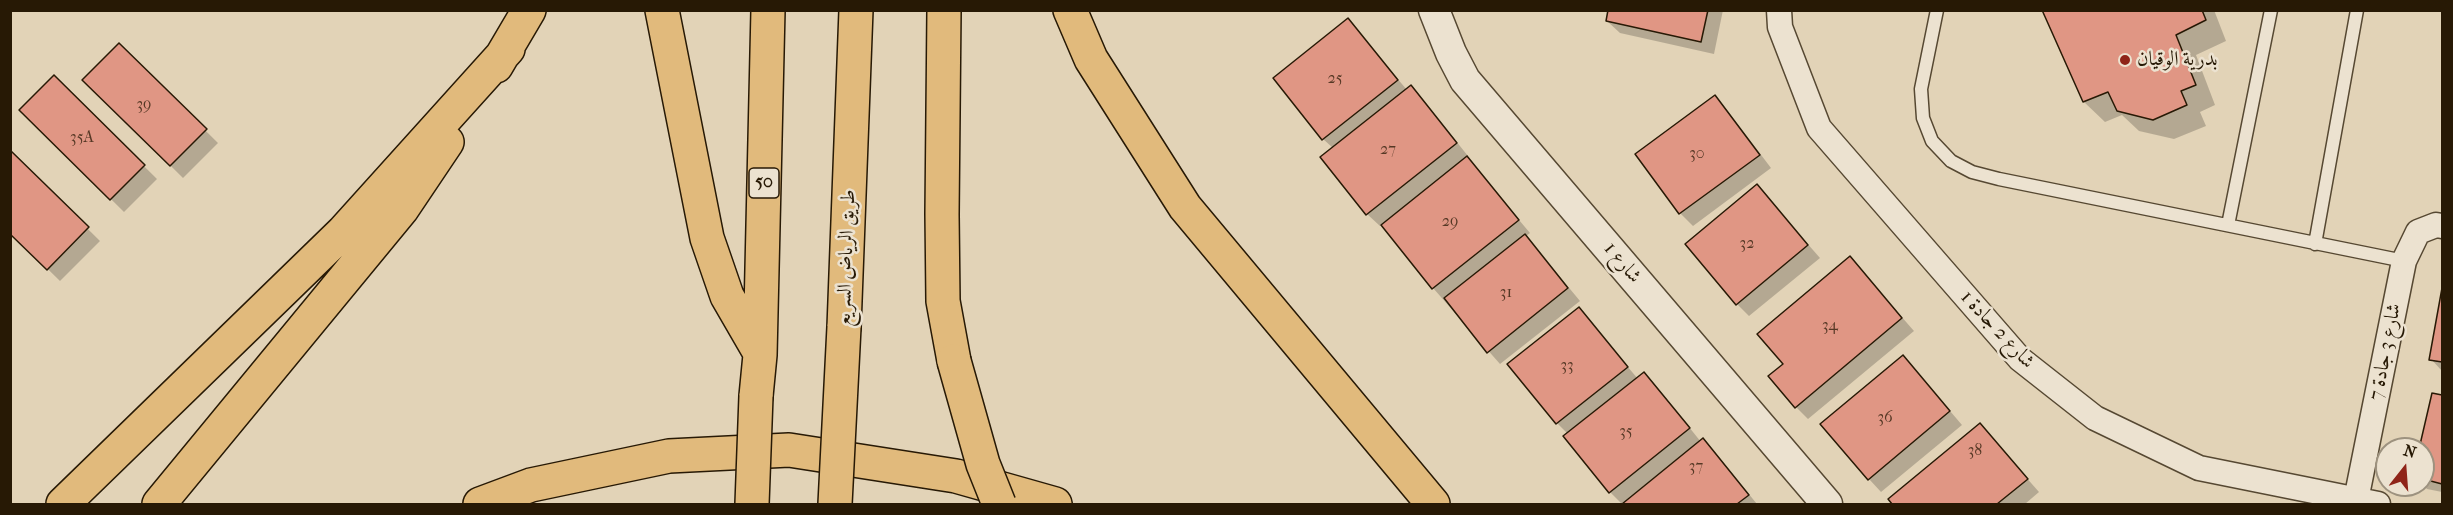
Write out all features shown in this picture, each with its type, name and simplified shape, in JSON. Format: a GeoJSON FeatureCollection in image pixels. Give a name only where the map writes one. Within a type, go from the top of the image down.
{"type":"FeatureCollection","features":[{"type":"Feature","properties":{"kind":"highway"},"geometry":{"type":"LineString","coordinates":[[159,504],[402,209],[508,49],[529,10]]}},
{"type":"Feature","properties":{"kind":"highway"},"geometry":{"type":"LineString","coordinates":[[663,10],[707,238],[727,296],[760,355]]}},
{"type":"Feature","properties":{"kind":"highway","name":"50"},"geometry":{"type":"LineString","coordinates":[[752,504],[760,355],[768,10]]}},
{"type":"Feature","properties":{"kind":"highway","name":"طريق الرياض السريع"},"geometry":{"type":"LineString","coordinates":[[835,504],[856,10]]}},
{"type":"Feature","properties":{"kind":"highway"},"geometry":{"type":"LineString","coordinates":[[944,10],[943,301],[954,362],[983,464],[999,504]]}},
{"type":"Feature","properties":{"kind":"highway"},"geometry":{"type":"LineString","coordinates":[[1070,10],[1091,59],[1185,207],[1433,504]]}},
{"type":"Feature","properties":{"kind":"highway"},"geometry":{"type":"LineString","coordinates":[[63,504],[344,232],[508,49]]}},
{"type":"Feature","properties":{"kind":"highway"},"geometry":{"type":"LineString","coordinates":[[480,504],[531,485],[669,456],[789,450],[956,476],[1055,504]]}},
{"type":"Feature","properties":{"kind":"street","name":"شارع 1"},"geometry":{"type":"LineString","coordinates":[[1434,10],[1450,53],[1465,80],[1827,504]]}},
{"type":"Feature","properties":{"kind":"street","name":"شارع 2 جادة 1"},"geometry":{"type":"LineString","coordinates":[[1779,10],[1780,27],[1819,128],[2020,359],[2095,418],[2199,468],[2367,502]]}},
{"type":"Feature","properties":{"kind":"street","name":"شارع 3 جادة 7"},"geometry":{"type":"LineString","coordinates":[[2367,502],[2404,261],[2418,232],[2436,225],[2442,226]]}},
{"type":"Feature","properties":{"kind":"lane"},"geometry":{"type":"LineString","coordinates":[[1937,10],[1921,89],[1922,108],[1923,118],[1932,141],[1951,161],[1972,172],[1998,179],[2404,261]]}},
{"type":"Feature","properties":{"kind":"lane"},"geometry":{"type":"LineString","coordinates":[[2228,225],[2271,10]]}},
{"type":"Feature","properties":{"kind":"lane"},"geometry":{"type":"LineString","coordinates":[[2315,244],[2357,10]]}},
{"type":"Feature","properties":{"kind":"building"},"geometry":{"type":"Polygon","coordinates":[[[1608,10],[1708,10],[1701,42],[1606,21],[1608,10]]]}},
{"type":"Feature","properties":{"kind":"building","name":"بدرية الوقيان"},"geometry":{"type":"Polygon","coordinates":[[[2042,10],[2202,10],[2206,20],[2176,35],[2196,85],[2181,91],[2187,105],[2153,120],[2117,111],[2108,92],[2083,102],[2042,10]]]}},
{"type":"Feature","properties":{"kind":"building"},"geometry":{"type":"Polygon","coordinates":[[[1348,18],[1398,80],[1322,140],[1273,78],[1348,18]]]}},
{"type":"Feature","properties":{"kind":"building"},"geometry":{"type":"Polygon","coordinates":[[[119,43],[207,129],[170,166],[82,80],[119,43]]]}},
{"type":"Feature","properties":{"kind":"building"},"geometry":{"type":"Polygon","coordinates":[[[54,75],[145,165],[110,200],[19,110],[54,75]]]}},
{"type":"Feature","properties":{"kind":"building"},"geometry":{"type":"Polygon","coordinates":[[[1411,85],[1457,143],[1366,215],[1320,157],[1411,85]]]}},
{"type":"Feature","properties":{"kind":"building"},"geometry":{"type":"Polygon","coordinates":[[[1715,95],[1760,155],[1679,214],[1635,154],[1715,95]]]}},
{"type":"Feature","properties":{"kind":"building"},"geometry":{"type":"Polygon","coordinates":[[[10,150],[89,227],[47,270],[10,234],[10,150]]]}},
{"type":"Feature","properties":{"kind":"building"},"geometry":{"type":"Polygon","coordinates":[[[1467,156],[1519,220],[1432,289],[1381,225],[1467,156]]]}},
{"type":"Feature","properties":{"kind":"building"},"geometry":{"type":"Polygon","coordinates":[[[1757,184],[1808,245],[1736,305],[1685,244],[1757,184]]]}},
{"type":"Feature","properties":{"kind":"building"},"geometry":{"type":"Polygon","coordinates":[[[1525,234],[1568,288],[1487,353],[1444,298],[1525,234]]]}},
{"type":"Feature","properties":{"kind":"building"},"geometry":{"type":"Polygon","coordinates":[[[1850,256],[1902,318],[1795,408],[1768,376],[1783,364],[1757,334],[1850,256]]]}},
{"type":"Feature","properties":{"kind":"building"},"geometry":{"type":"Polygon","coordinates":[[[2442,288],[2442,362],[2429,360],[2442,288]]]}},
{"type":"Feature","properties":{"kind":"building"},"geometry":{"type":"Polygon","coordinates":[[[1579,307],[1628,367],[1556,424],[1507,364],[1579,307]]]}},
{"type":"Feature","properties":{"kind":"building"},"geometry":{"type":"Polygon","coordinates":[[[1903,355],[1950,411],[1868,480],[1820,424],[1903,355]]]}},
{"type":"Feature","properties":{"kind":"building"},"geometry":{"type":"Polygon","coordinates":[[[1644,372],[1690,428],[1609,493],[1563,436],[1644,372]]]}},
{"type":"Feature","properties":{"kind":"building"},"geometry":{"type":"Polygon","coordinates":[[[2432,393],[2442,395],[2442,484],[2435,482],[2435,437],[2422,437],[2432,393]]]}},
{"type":"Feature","properties":{"kind":"building"},"geometry":{"type":"Polygon","coordinates":[[[1980,423],[2028,479],[1997,504],[1892,504],[1888,499],[1980,423]]]}},
{"type":"Feature","properties":{"kind":"building"},"geometry":{"type":"Polygon","coordinates":[[[1703,438],[1749,495],[1737,504],[1622,504],[1703,438]]]}},
{"type":"Feature","properties":{"kind":"place","name":"بدرية الوقيان"},"geometry":{"type":"Point","coordinates":[2125,60]}}]}
